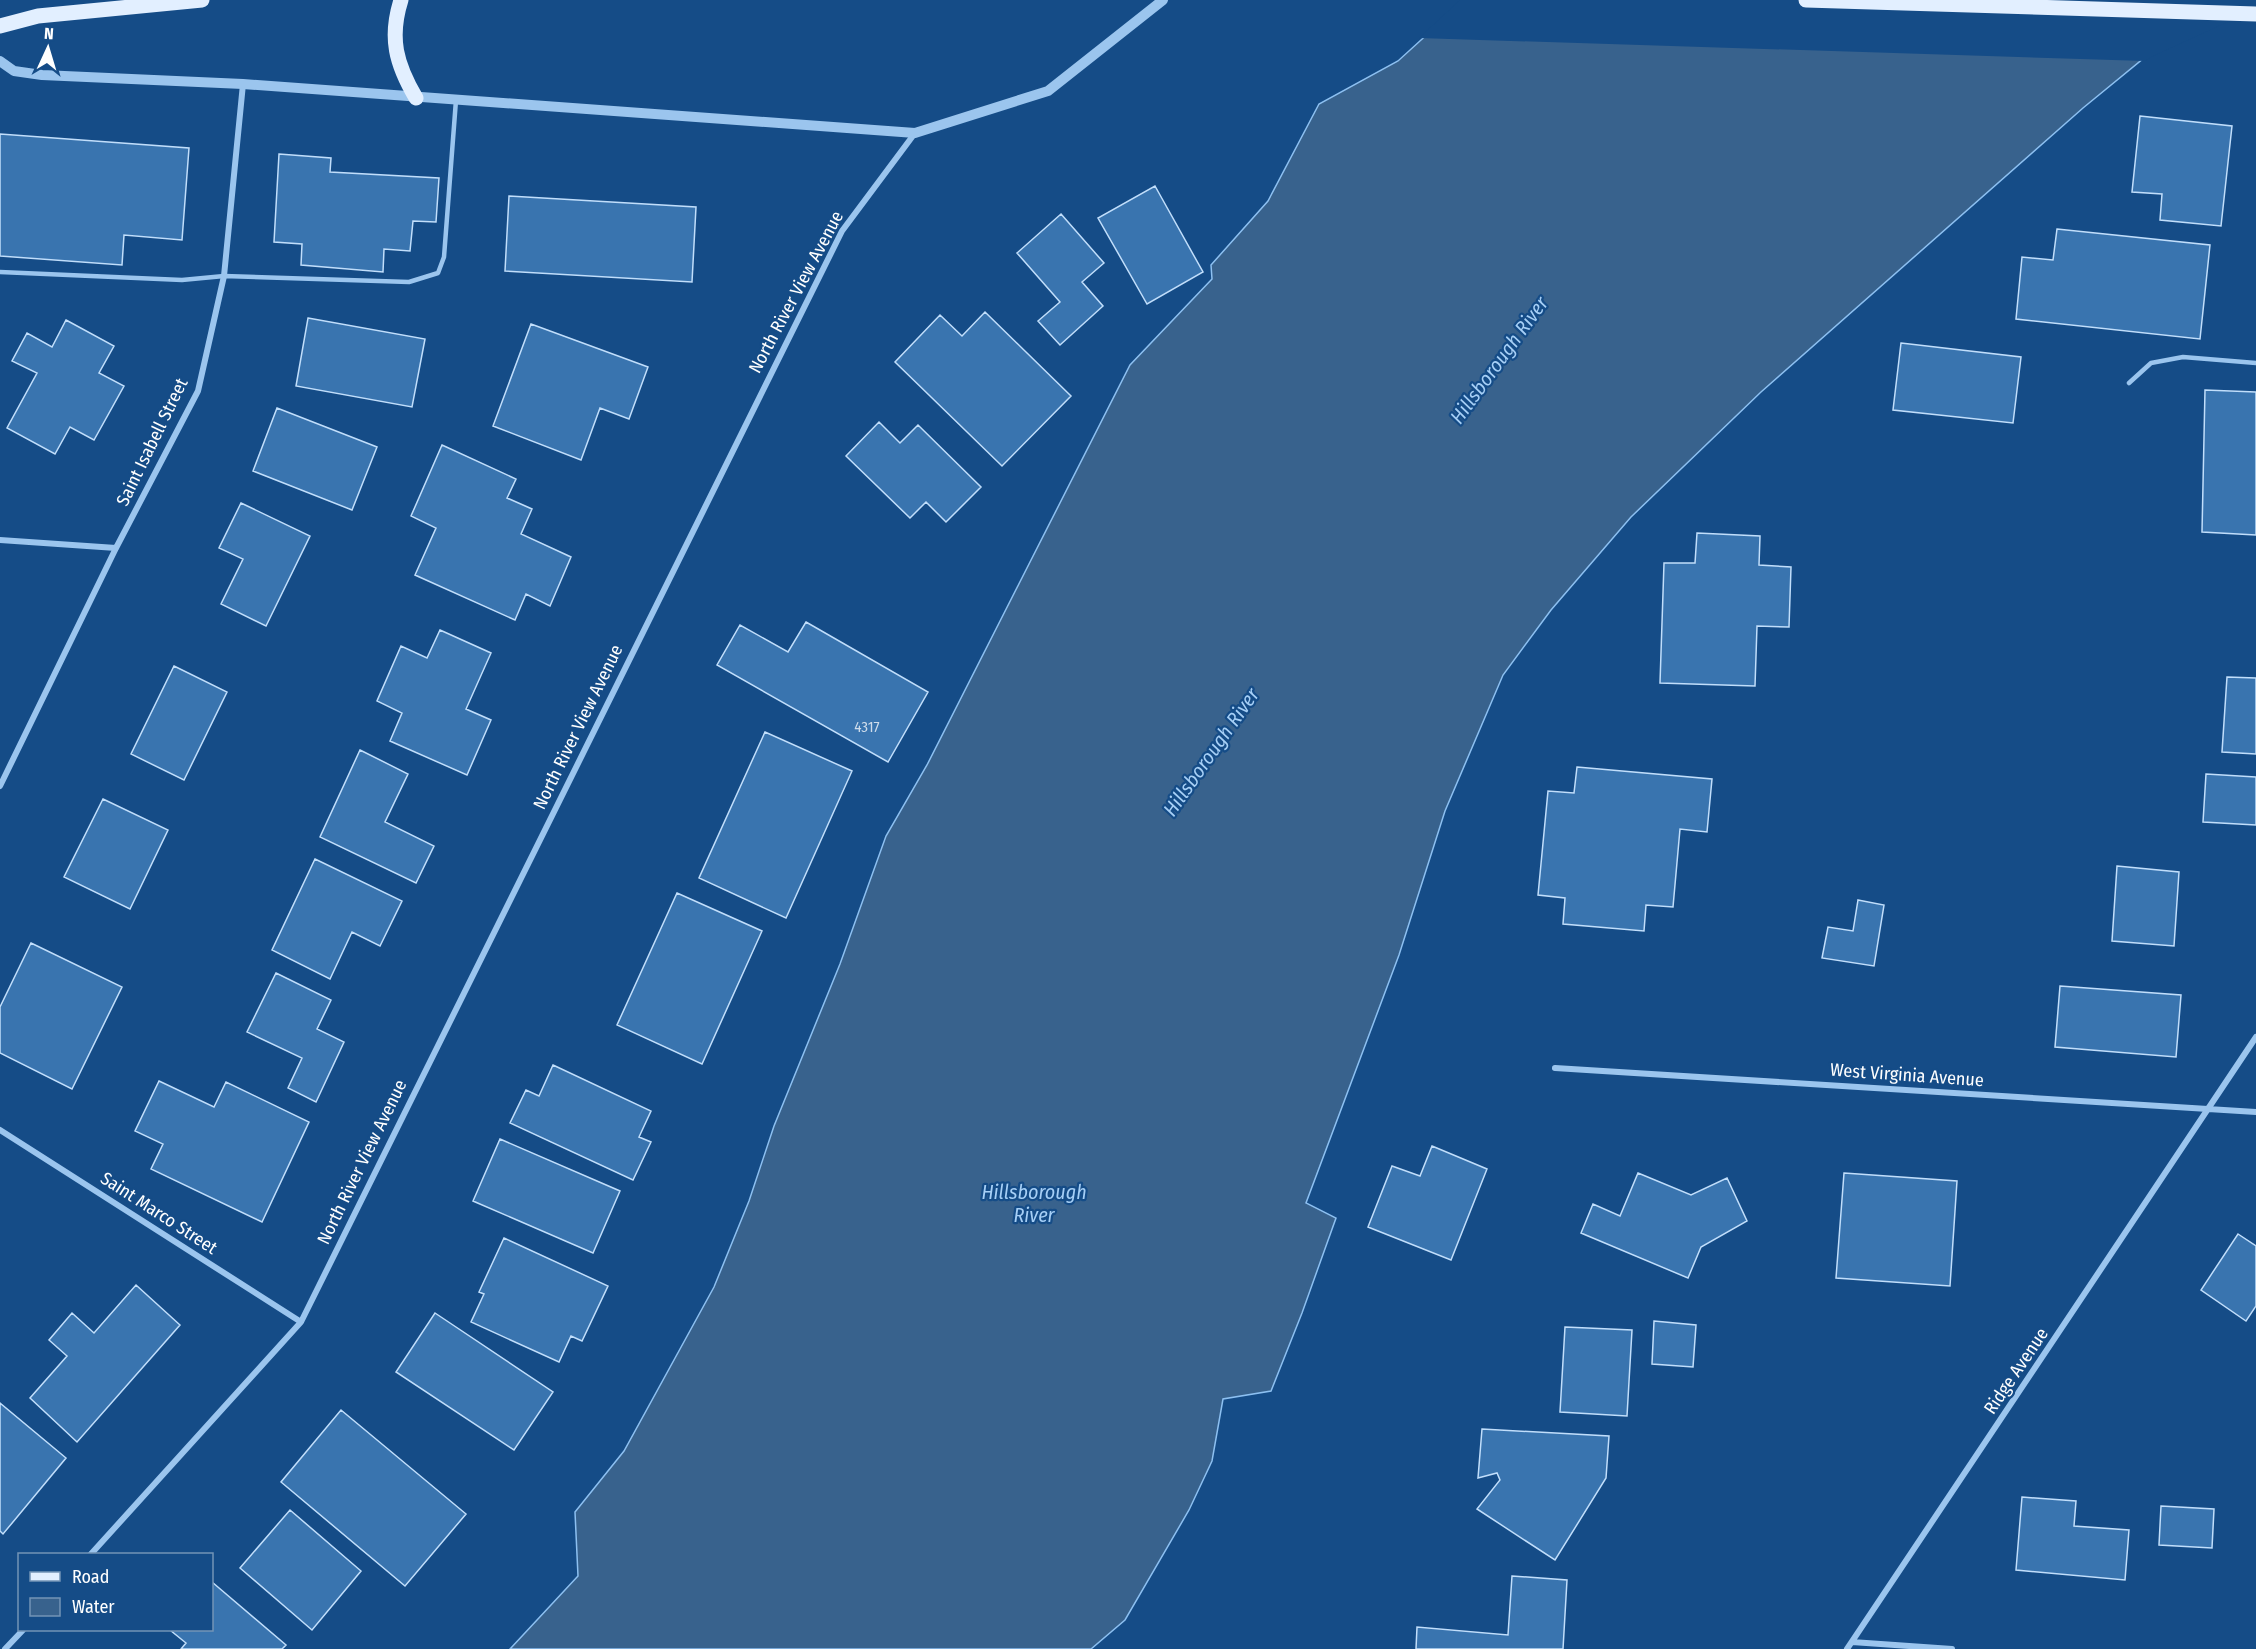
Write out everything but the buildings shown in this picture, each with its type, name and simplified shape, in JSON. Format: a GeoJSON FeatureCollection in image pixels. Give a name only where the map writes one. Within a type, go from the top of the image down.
{"type":"FeatureCollection","features":[{"type":"Feature","properties":{"kind":"main road"},"geometry":{"type":"LineString","coordinates":[[0,26],[38,15],[202,0]]}},
{"type":"Feature","properties":{"kind":"main road"},"geometry":{"type":"LineString","coordinates":[[401,0],[395,18],[395,43],[402,73],[416,98]]}},
{"type":"Feature","properties":{"kind":"main road"},"geometry":{"type":"LineString","coordinates":[[1806,0],[2256,14]]}},
{"type":"Feature","properties":{"kind":"street"},"geometry":{"type":"LineString","coordinates":[[0,61],[14,71],[42,75],[243,84],[915,133],[1048,90],[1163,0]]}},
{"type":"Feature","properties":{"kind":"street","name":"Saint Isabell Street"},"geometry":{"type":"LineString","coordinates":[[0,786],[116,548],[198,391],[224,276],[243,84]]}},
{"type":"Feature","properties":{"kind":"street","name":"North River View Avenue"},"geometry":{"type":"LineString","coordinates":[[92,1553],[301,1322],[842,231],[915,133]]}},
{"type":"Feature","properties":{"kind":"street"},"geometry":{"type":"LineString","coordinates":[[0,540],[116,548]]}},
{"type":"Feature","properties":{"kind":"street","name":"Ridge Avenue"},"geometry":{"type":"LineString","coordinates":[[1847,1649],[2256,1038]]}},
{"type":"Feature","properties":{"kind":"street","name":"West Virginia Avenue"},"geometry":{"type":"LineString","coordinates":[[1555,1068],[2256,1112]]}},
{"type":"Feature","properties":{"kind":"street","name":"Saint Marco Street"},"geometry":{"type":"LineString","coordinates":[[0,1130],[301,1322]]}},
{"type":"Feature","properties":{"kind":"street"},"geometry":{"type":"LineString","coordinates":[[5,1649],[21,1631]]}},
{"type":"Feature","properties":{"kind":"street"},"geometry":{"type":"LineString","coordinates":[[1852,1642],[1952,1649]]}},
{"type":"Feature","properties":{"kind":"lane"},"geometry":{"type":"LineString","coordinates":[[0,272],[182,280],[224,276],[409,282],[438,273],[444,257],[456,100]]}},
{"type":"Feature","properties":{"kind":"lane"},"geometry":{"type":"LineString","coordinates":[[2129,383],[2151,363],[2182,357],[2256,363]]}},
{"type":"Feature","properties":{"kind":"water","name":"Hillsborough River"},"geometry":{"type":"Polygon","coordinates":[[[1465,0],[2256,0],[2149,54],[2083,108],[1761,392],[1631,517],[1551,610],[1503,675],[1445,811],[1399,955],[1306,1203],[1336,1218],[1271,1391],[1223,1399],[1212,1461],[1189,1510],[1125,1620],[1091,1649],[510,1649],[578,1576],[575,1512],[624,1451],[714,1287],[749,1201],[774,1126],[840,964],[886,836],[927,765],[1130,365],[1212,279],[1211,265],[1268,201],[1319,104],[1398,61],[1465,0]]]}},
{"type":"Feature","properties":{"kind":"pier"},"geometry":{"type":"Polygon","coordinates":[[[1460,0],[2256,0],[2256,9],[2145,61],[1419,38],[1460,0]]]}}]}
